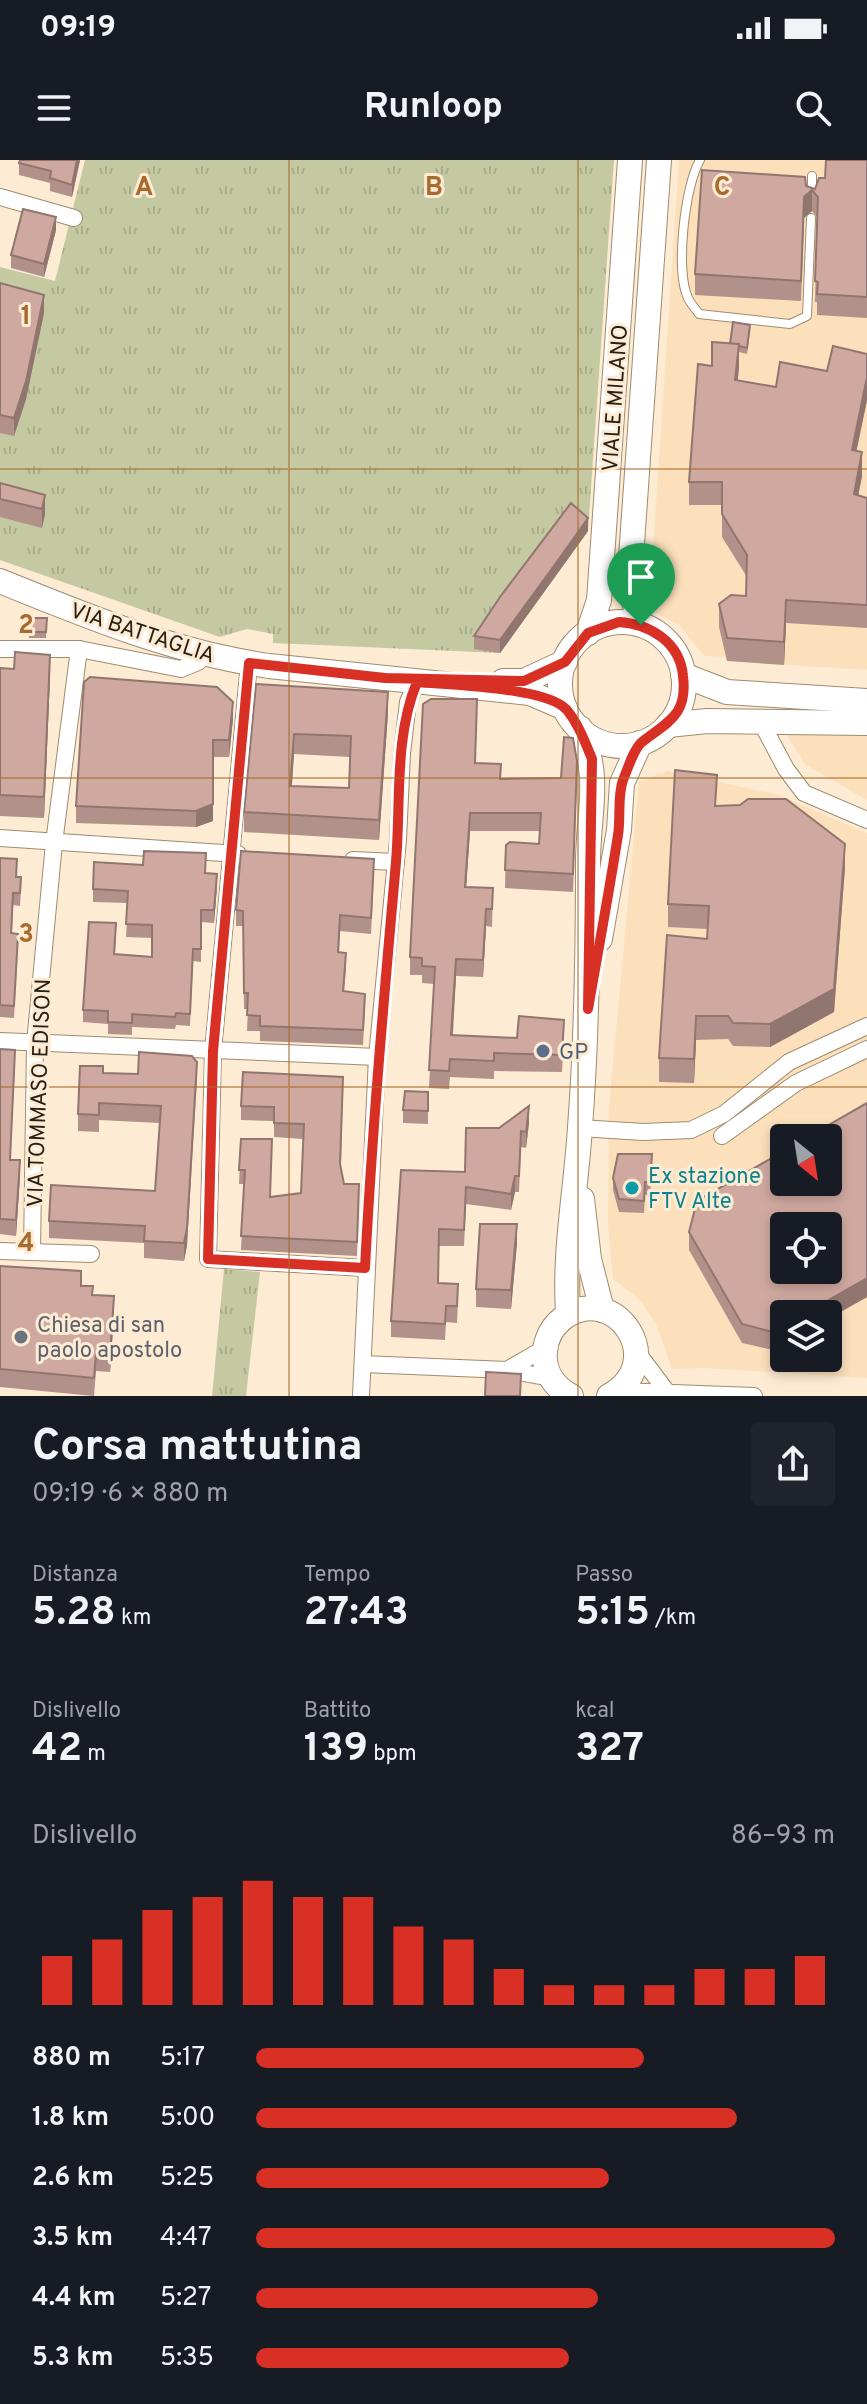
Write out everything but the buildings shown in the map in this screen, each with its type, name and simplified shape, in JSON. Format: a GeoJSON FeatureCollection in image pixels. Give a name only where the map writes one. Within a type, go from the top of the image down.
{"type":"FeatureCollection","features":[{"type":"Feature","properties":{"kind":"main road","name":"VIALE MILANO"},"geometry":{"type":"LineString","coordinates":[[565,662],[588,633],[599,600],[630,160]]}},
{"type":"Feature","properties":{"kind":"main road","name":"VIALE MILANO"},"geometry":{"type":"LineString","coordinates":[[641,625],[629,586],[659,160]]}},
{"type":"Feature","properties":{"kind":"main road","name":"VIA BATTAGLIA"},"geometry":{"type":"LineString","coordinates":[[0,581],[93,618],[249,663],[530,693],[565,708]]}},
{"type":"Feature","properties":{"kind":"main road"},"geometry":{"type":"LineString","coordinates":[[580,728],[608,744],[640,743],[668,725],[681,702],[683,675],[669,644],[641,625],[608,624],[588,633]]}},
{"type":"Feature","properties":{"kind":"main road"},"geometry":{"type":"LineString","coordinates":[[565,662],[561,685],[565,708],[580,728],[592,759],[588,1009],[578,1161],[565,1261],[568,1314]]}},
{"type":"Feature","properties":{"kind":"main road","name":"VIA BATTAGLIA"},"geometry":{"type":"LineString","coordinates":[[385,678],[524,681],[565,662]]}},
{"type":"Feature","properties":{"kind":"main road"},"geometry":{"type":"LineString","coordinates":[[683,675],[727,692],[867,701]]}},
{"type":"Feature","properties":{"kind":"main road"},"geometry":{"type":"LineString","coordinates":[[668,725],[867,723]]}},
{"type":"Feature","properties":{"kind":"main road"},"geometry":{"type":"LineString","coordinates":[[588,1009],[619,830],[622,783],[640,743]]}},
{"type":"Feature","properties":{"kind":"main road"},"geometry":{"type":"LineString","coordinates":[[578,1161],[589,1259],[602,1310]]}},
{"type":"Feature","properties":{"kind":"main road"},"geometry":{"type":"LineString","coordinates":[[561,1390],[545,1363],[549,1334],[568,1314],[590,1308],[602,1310],[626,1325],[637,1352],[635,1367],[614,1393]]}},
{"type":"Feature","properties":{"kind":"street"},"geometry":{"type":"LineString","coordinates":[[0,197],[74,218]]}},
{"type":"Feature","properties":{"kind":"street"},"geometry":{"type":"LineString","coordinates":[[0,649],[79,649],[181,669],[198,662],[207,653]]}},
{"type":"Feature","properties":{"kind":"street","name":"VIA TOMMASO EDISON"},"geometry":{"type":"LineString","coordinates":[[32,1252],[35,1043],[54,843],[79,649]]}},
{"type":"Feature","properties":{"kind":"street"},"geometry":{"type":"LineString","coordinates":[[249,663],[213,1051],[208,1259],[365,1268]]}},
{"type":"Feature","properties":{"kind":"street"},"geometry":{"type":"LineString","coordinates":[[361,1396],[377,1057],[396,862],[402,753],[408,702],[417,682]]}},
{"type":"Feature","properties":{"kind":"street"},"geometry":{"type":"LineString","coordinates":[[761,722],[786,769],[804,793],[867,820]]}},
{"type":"Feature","properties":{"kind":"street"},"geometry":{"type":"LineString","coordinates":[[0,838],[259,855]]}},
{"type":"Feature","properties":{"kind":"street"},"geometry":{"type":"LineString","coordinates":[[335,859],[396,862]]}},
{"type":"Feature","properties":{"kind":"street"},"geometry":{"type":"LineString","coordinates":[[580,1128],[643,1132],[691,1130],[724,1114],[789,1062],[867,1026]]}},
{"type":"Feature","properties":{"kind":"street"},"geometry":{"type":"LineString","coordinates":[[0,1041],[377,1057]]}},
{"type":"Feature","properties":{"kind":"street"},"geometry":{"type":"LineString","coordinates":[[722,1136],[796,1083],[867,1049]]}},
{"type":"Feature","properties":{"kind":"street"},"geometry":{"type":"LineString","coordinates":[[0,1251],[91,1254]]}},
{"type":"Feature","properties":{"kind":"street"},"geometry":{"type":"LineString","coordinates":[[507,1370],[545,1348]]}},
{"type":"Feature","properties":{"kind":"street"},"geometry":{"type":"LineString","coordinates":[[637,1352],[667,1392]]}},
{"type":"Feature","properties":{"kind":"street"},"geometry":{"type":"LineString","coordinates":[[363,1364],[507,1370],[561,1390]]}},
{"type":"Feature","properties":{"kind":"street"},"geometry":{"type":"LineString","coordinates":[[614,1393],[754,1396]]}},
{"type":"Feature","properties":{"kind":"lane"},"geometry":{"type":"LineString","coordinates":[[700,160],[689,186],[683,272],[687,297],[699,314],[790,324],[807,316],[811,218]]}},
{"type":"Feature","properties":{"kind":"lane"},"geometry":{"type":"LineString","coordinates":[[812,176],[812,203]]}},
{"type":"Feature","properties":{"kind":"shaded area"},"geometry":{"type":"Polygon","coordinates":[[[679,160],[867,160],[867,670],[727,661],[725,657],[704,656],[679,625],[649,609],[679,160]]]}},
{"type":"Feature","properties":{"kind":"shaded area"},"geometry":{"type":"Polygon","coordinates":[[[867,726],[867,800],[805,764],[782,727],[867,726]]]}},
{"type":"Feature","properties":{"kind":"shaded area"},"geometry":{"type":"Polygon","coordinates":[[[668,771],[779,795],[867,833],[867,1378],[704,1368],[672,1369],[657,1326],[640,1300],[613,1279],[608,1225],[609,1107],[639,782],[668,771]]]}},
{"type":"Feature","properties":{"kind":"green space"},"geometry":{"type":"Polygon","coordinates":[[[85,160],[614,160],[588,531],[500,653],[273,643],[273,634],[247,629],[220,637],[0,560],[0,267],[55,281],[85,160]]]}},
{"type":"Feature","properties":{"kind":"green space"},"geometry":{"type":"Polygon","coordinates":[[[224,1269],[260,1272],[246,1396],[212,1396],[224,1269]]]}},
{"type":"Feature","properties":{"kind":"place","name":"GP"},"geometry":{"type":"Point","coordinates":[543,1051]}},
{"type":"Feature","properties":{"kind":"place","name":"Ex stazione FTV Alte"},"geometry":{"type":"Point","coordinates":[632,1188]}},
{"type":"Feature","properties":{"kind":"place","name":"Chiesa di san paolo apostolo"},"geometry":{"type":"Point","coordinates":[21,1337]}},
{"type":"Feature","properties":{"kind":"route"},"geometry":{"type":"LineString","coordinates":[[619,622],[641,625],[663,638],[675,651],[682,667],[684,688],[676,714],[660,733],[640,743],[622,783],[619,830],[588,1009],[589,828],[593,788],[592,759],[580,728],[565,708],[530,693],[417,682],[408,702],[402,753],[398,840],[377,1057],[365,1268],[208,1259],[213,1051],[249,663],[385,678],[524,681],[545,674],[565,662],[580,639],[597,627],[619,622]]}}]}
